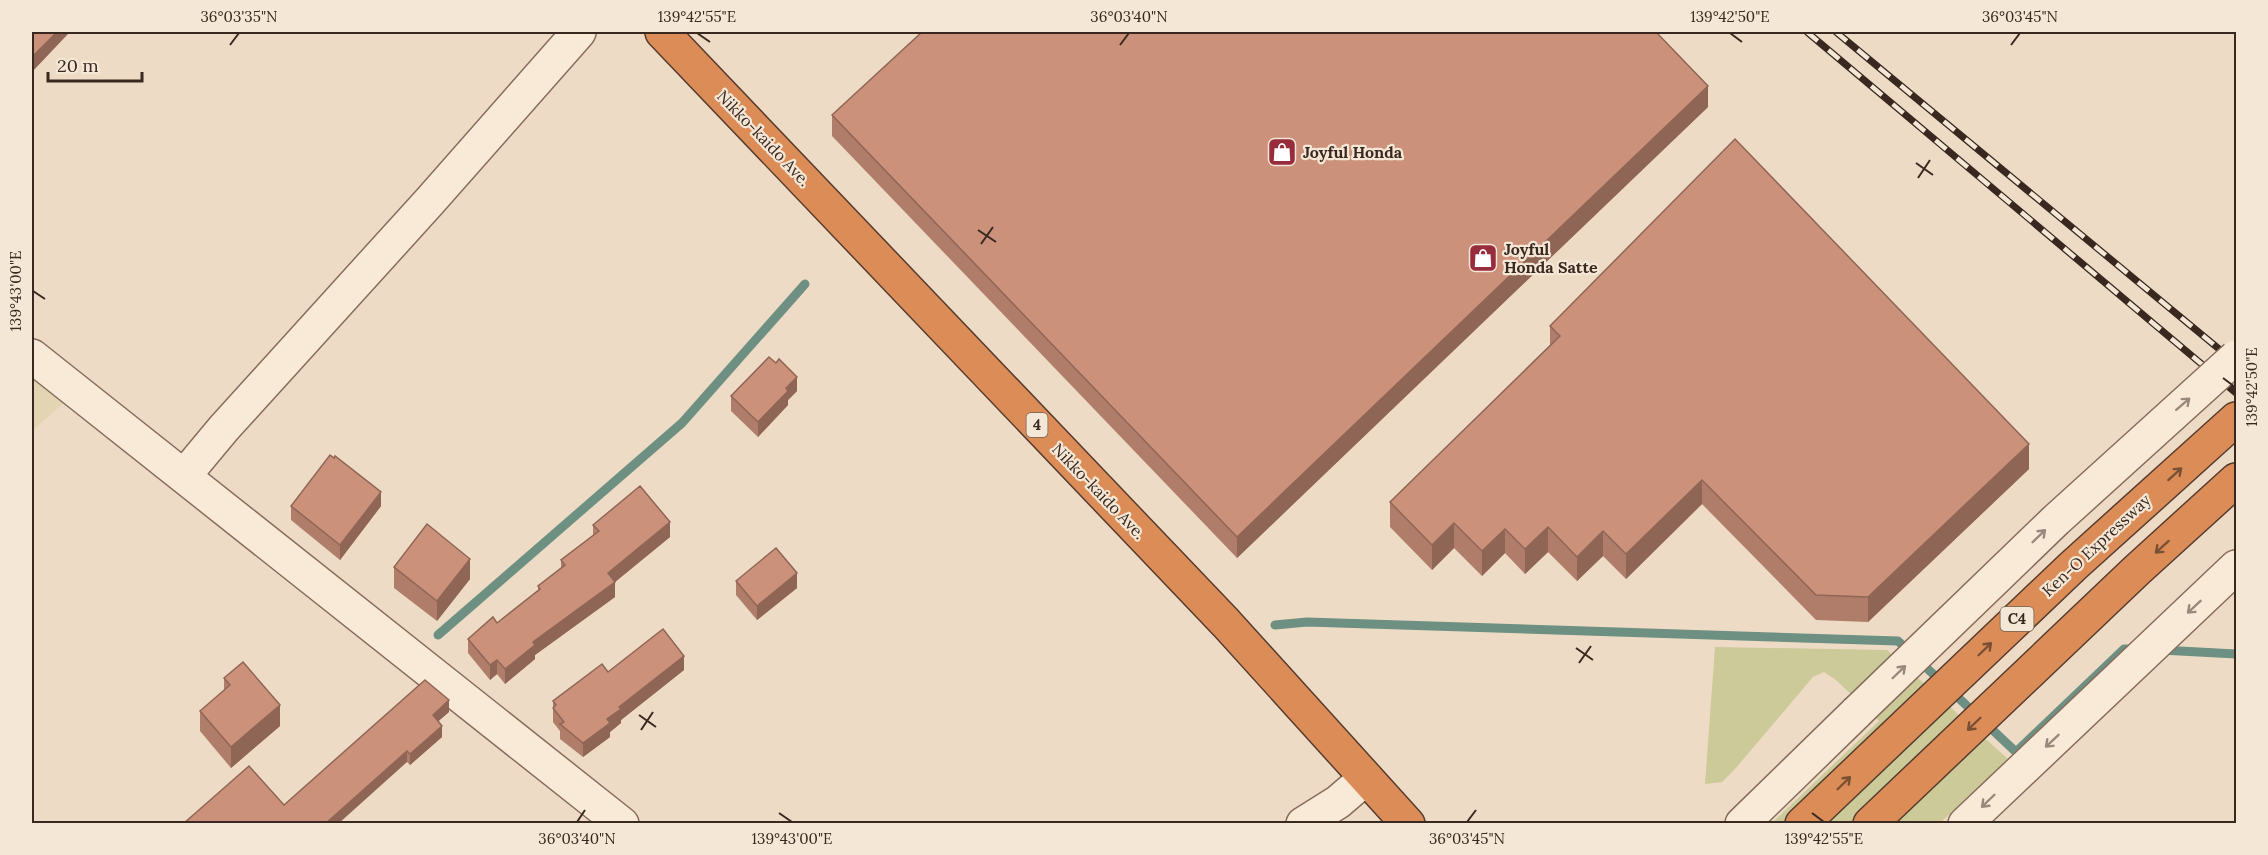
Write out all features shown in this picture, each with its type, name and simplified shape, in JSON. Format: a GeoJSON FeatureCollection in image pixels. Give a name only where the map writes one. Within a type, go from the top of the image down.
{"type":"FeatureCollection","features":[{"type":"Feature","properties":{"kind":"highway","name":"Nikko-kaido Ave."},"geometry":{"type":"LineString","coordinates":[[662,32],[1226,623],[1408,824]]}},
{"type":"Feature","properties":{"kind":"highway","name":"Ken-O Expressway"},"geometry":{"type":"LineString","coordinates":[[1802,824],[2073,566],[2236,419]]}},
{"type":"Feature","properties":{"kind":"highway"},"geometry":{"type":"LineString","coordinates":[[1870,824],[2128,578],[2236,480]]}},
{"type":"Feature","properties":{"kind":"street"},"geometry":{"type":"LineString","coordinates":[[184,476],[224,428],[430,201],[579,32]]}},
{"type":"Feature","properties":{"kind":"street"},"geometry":{"type":"LineString","coordinates":[[32,356],[622,824]]}},
{"type":"Feature","properties":{"kind":"street"},"geometry":{"type":"LineString","coordinates":[[1742,824],[2056,520],[2236,357]]}},
{"type":"Feature","properties":{"kind":"street"},"geometry":{"type":"LineString","coordinates":[[1965,824],[2236,567]]}},
{"type":"Feature","properties":{"kind":"street"},"geometry":{"type":"LineString","coordinates":[[1303,824],[1338,802],[1366,778]]}},
{"type":"Feature","properties":{"kind":"shaded area"},"geometry":{"type":"Polygon","coordinates":[[[32,370],[67,400],[32,431],[32,370]]]}},
{"type":"Feature","properties":{"kind":"shaded area"},"geometry":{"type":"Polygon","coordinates":[[[1715,647],[1887,650],[2009,760],[1940,823],[1772,823],[1879,721],[1836,680],[1824,672],[1813,677],[1722,782],[1705,784],[1715,647]]]}},
{"type":"Feature","properties":{"kind":"building"},"geometry":{"type":"Polygon","coordinates":[[[32,32],[57,32],[32,57],[32,32]]]}},
{"type":"Feature","properties":{"kind":"building"},"geometry":{"type":"Polygon","coordinates":[[[922,32],[1656,32],[1708,86],[1237,537],[832,115],[922,32]]]}},
{"type":"Feature","properties":{"kind":"building"},"geometry":{"type":"Polygon","coordinates":[[[1735,139],[2029,444],[1868,597],[1816,595],[1702,480],[1626,554],[1603,531],[1577,557],[1548,527],[1525,549],[1505,529],[1482,551],[1454,523],[1432,545],[1390,502],[1560,336],[1550,326],[1735,139]]]}},
{"type":"Feature","properties":{"kind":"building"},"geometry":{"type":"Polygon","coordinates":[[[769,357],[776,363],[779,359],[797,377],[786,388],[788,391],[758,422],[731,396],[769,357]]]}},
{"type":"Feature","properties":{"kind":"building"},"geometry":{"type":"Polygon","coordinates":[[[330,455],[334,458],[335,456],[381,492],[340,545],[291,506],[330,455]]]}},
{"type":"Feature","properties":{"kind":"building"},"geometry":{"type":"Polygon","coordinates":[[[640,486],[670,522],[608,573],[615,582],[533,642],[535,645],[505,669],[497,660],[490,665],[468,639],[493,617],[497,623],[540,589],[538,586],[565,565],[561,560],[599,531],[593,525],[640,486]]]}},
{"type":"Feature","properties":{"kind":"building"},"geometry":{"type":"Polygon","coordinates":[[[427,524],[470,559],[437,601],[394,567],[427,524]]]}},
{"type":"Feature","properties":{"kind":"building"},"geometry":{"type":"Polygon","coordinates":[[[776,548],[797,573],[757,606],[736,581],[776,548]]]}},
{"type":"Feature","properties":{"kind":"building"},"geometry":{"type":"Polygon","coordinates":[[[663,629],[684,656],[619,707],[621,709],[607,719],[610,723],[583,743],[560,724],[564,722],[553,708],[556,705],[553,701],[602,664],[608,672],[663,629]]]}},
{"type":"Feature","properties":{"kind":"building"},"geometry":{"type":"Polygon","coordinates":[[[243,662],[280,705],[231,747],[200,711],[230,685],[224,678],[243,662]]]}},
{"type":"Feature","properties":{"kind":"building"},"geometry":{"type":"Polygon","coordinates":[[[425,680],[449,700],[433,715],[442,726],[410,754],[407,751],[325,824],[183,824],[249,766],[284,805],[425,680]]]}},
{"type":"Feature","properties":{"kind":"waterway"},"geometry":{"type":"LineString","coordinates":[[438,635],[682,423],[805,284]]}},
{"type":"Feature","properties":{"kind":"waterway"},"geometry":{"type":"LineString","coordinates":[[1275,625],[1307,622],[1898,641],[2016,752],[2124,649],[2138,649]]}},
{"type":"Feature","properties":{"kind":"waterway"},"geometry":{"type":"LineString","coordinates":[[2161,650],[2236,654]]}},
{"type":"Feature","properties":{"kind":"railway"},"geometry":{"type":"LineString","coordinates":[[1807,32],[2236,393]]}},
{"type":"Feature","properties":{"kind":"railway"},"geometry":{"type":"LineString","coordinates":[[1836,32],[2236,363]]}},
{"type":"Feature","properties":{"kind":"place","name":"Joyful Honda"},"geometry":{"type":"Point","coordinates":[1282,152]}},
{"type":"Feature","properties":{"kind":"place","name":"Joyful Honda Satte"},"geometry":{"type":"Point","coordinates":[1483,258]}}]}
